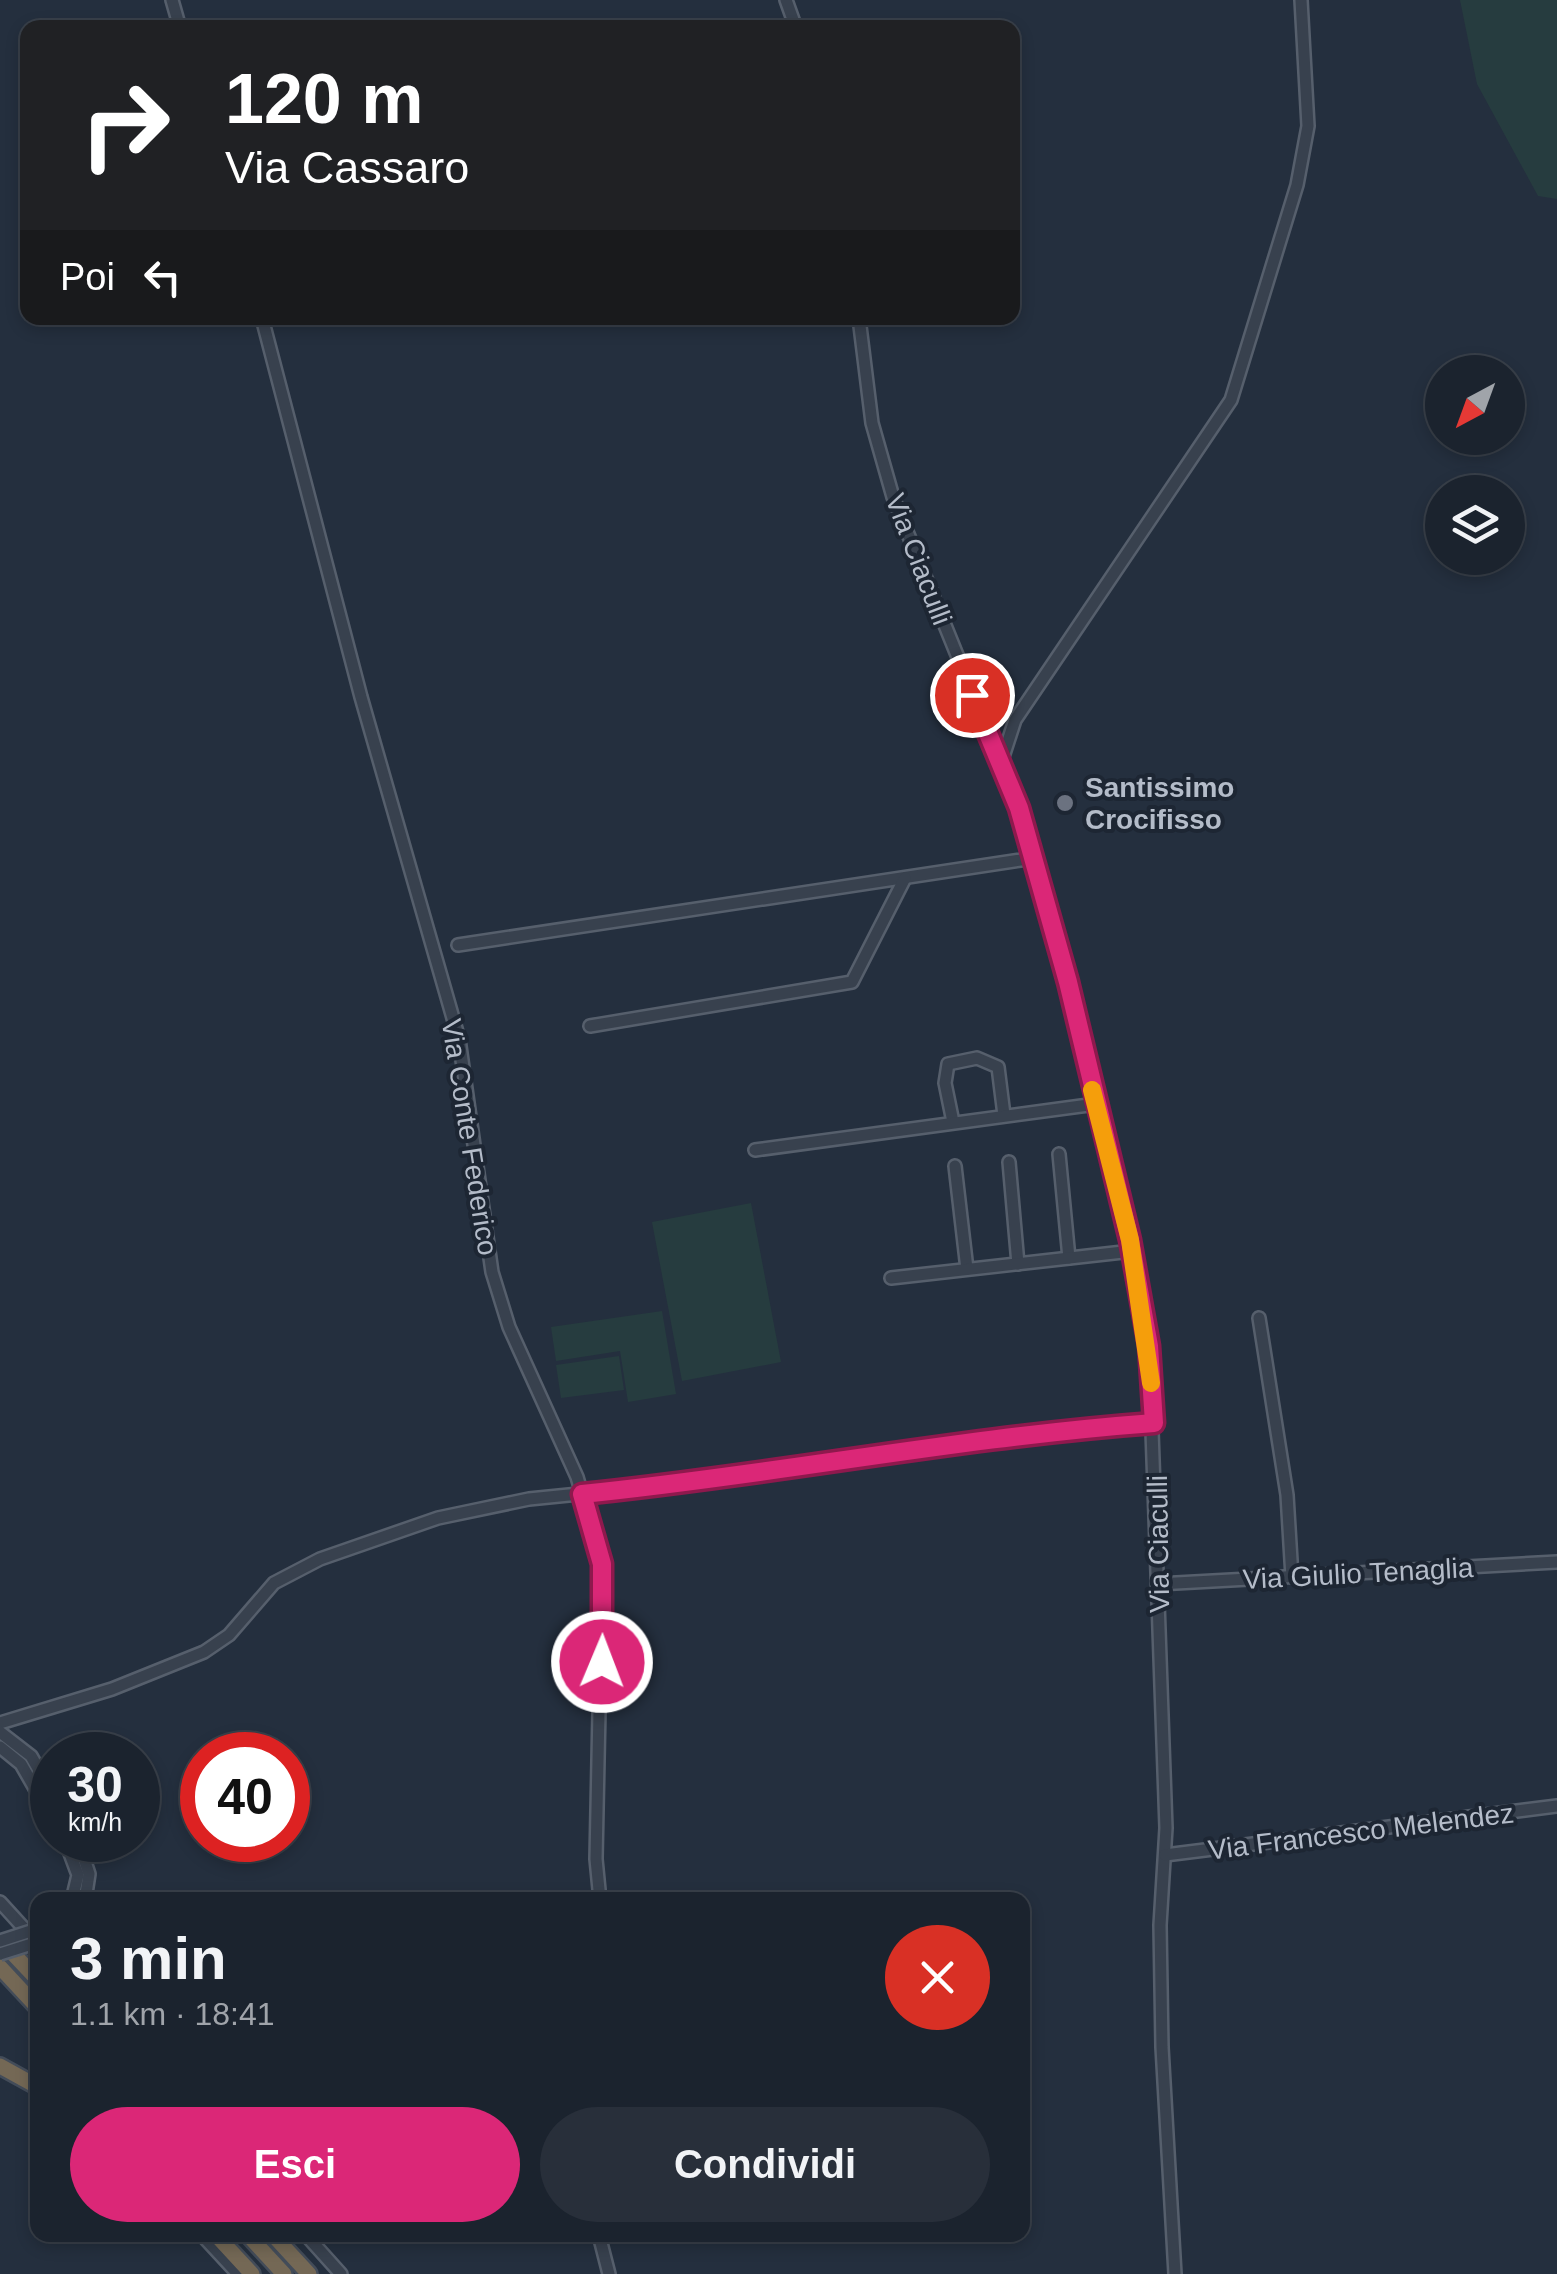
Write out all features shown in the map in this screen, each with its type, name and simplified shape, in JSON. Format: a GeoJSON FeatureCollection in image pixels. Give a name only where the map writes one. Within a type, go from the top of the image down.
{"type":"FeatureCollection","features":[{"type":"Feature","properties":{"kind":"highway"},"geometry":{"type":"LineString","coordinates":[[0,1940],[30,1972]]}},
{"type":"Feature","properties":{"kind":"highway"},"geometry":{"type":"LineString","coordinates":[[0,1967],[30,1999]]}},
{"type":"Feature","properties":{"kind":"highway"},"geometry":{"type":"LineString","coordinates":[[0,2066],[30,2083]]}},
{"type":"Feature","properties":{"kind":"highway"},"geometry":{"type":"LineString","coordinates":[[222,2242],[252,2274]]}},
{"type":"Feature","properties":{"kind":"highway"},"geometry":{"type":"LineString","coordinates":[[254,2242],[284,2274]]}},
{"type":"Feature","properties":{"kind":"highway"},"geometry":{"type":"LineString","coordinates":[[279,2242],[309,2274]]}},
{"type":"Feature","properties":{"kind":"street"},"geometry":{"type":"LineString","coordinates":[[1000,766],[1015,720],[1231,400],[1298,185],[1308,126],[1300,0]]}},
{"type":"Feature","properties":{"kind":"street","name":"Via Conte Federico"},"geometry":{"type":"LineString","coordinates":[[264,325],[360,697],[459,1039],[492,1272],[509,1327],[582,1494],[602,1564],[596,1860],[599,1892]]}},
{"type":"Feature","properties":{"kind":"street","name":"Via Ciaculli"},"geometry":{"type":"LineString","coordinates":[[860,325],[869,410],[893,497],[1034,858],[1132,1251],[1149,1346],[1165,1855],[1160,1925],[1162,2050],[1175,2274]]}},
{"type":"Feature","properties":{"kind":"street"},"geometry":{"type":"LineString","coordinates":[[458,944],[1034,858]]}},
{"type":"Feature","properties":{"kind":"street"},"geometry":{"type":"LineString","coordinates":[[590,1026],[852,982],[905,878]]}},
{"type":"Feature","properties":{"kind":"street"},"geometry":{"type":"LineString","coordinates":[[953,1122],[945,1083],[948,1064],[977,1058],[998,1067],[1004,1114]]}},
{"type":"Feature","properties":{"kind":"street"},"geometry":{"type":"LineString","coordinates":[[755,1150],[1096,1104]]}},
{"type":"Feature","properties":{"kind":"street"},"geometry":{"type":"LineString","coordinates":[[1058,1154],[1069,1258]]}},
{"type":"Feature","properties":{"kind":"street"},"geometry":{"type":"LineString","coordinates":[[1009,1162],[1018,1264]]}},
{"type":"Feature","properties":{"kind":"street"},"geometry":{"type":"LineString","coordinates":[[955,1166],[967,1270]]}},
{"type":"Feature","properties":{"kind":"street"},"geometry":{"type":"LineString","coordinates":[[890,1278],[1132,1251]]}},
{"type":"Feature","properties":{"kind":"street"},"geometry":{"type":"LineString","coordinates":[[1259,1318],[1287,1495],[1292,1577]]}},
{"type":"Feature","properties":{"kind":"street"},"geometry":{"type":"LineString","coordinates":[[0,1723],[112,1689],[204,1652],[229,1635],[274,1583],[320,1559],[438,1518],[528,1499],[728,1479],[1052,1430],[1154,1423]]}},
{"type":"Feature","properties":{"kind":"street","name":"Via Giulio Tenaglia"},"geometry":{"type":"LineString","coordinates":[[1158,1584],[1557,1562]]}},
{"type":"Feature","properties":{"kind":"street"},"geometry":{"type":"LineString","coordinates":[[0,1732],[30,1755]]}},
{"type":"Feature","properties":{"kind":"street"},"geometry":{"type":"LineString","coordinates":[[0,1747],[21,1764],[30,1780]]}},
{"type":"Feature","properties":{"kind":"street","name":"Via Francesco Melendez"},"geometry":{"type":"LineString","coordinates":[[1165,1855],[1557,1806]]}},
{"type":"Feature","properties":{"kind":"street"},"geometry":{"type":"LineString","coordinates":[[73,1862],[78,1875],[74,1892]]}},
{"type":"Feature","properties":{"kind":"street"},"geometry":{"type":"LineString","coordinates":[[85,1862],[89,1874],[86,1892]]}},
{"type":"Feature","properties":{"kind":"street"},"geometry":{"type":"LineString","coordinates":[[0,1902],[30,1934]]}},
{"type":"Feature","properties":{"kind":"street"},"geometry":{"type":"LineString","coordinates":[[0,1940],[30,1931]]}},
{"type":"Feature","properties":{"kind":"street"},"geometry":{"type":"LineString","coordinates":[[0,1954],[30,1945]]}},
{"type":"Feature","properties":{"kind":"street"},"geometry":{"type":"LineString","coordinates":[[208,2242],[238,2274]]}},
{"type":"Feature","properties":{"kind":"street"},"geometry":{"type":"LineString","coordinates":[[312,2242],[341,2274]]}},
{"type":"Feature","properties":{"kind":"street"},"geometry":{"type":"LineString","coordinates":[[602,2242],[609,2274]]}},
{"type":"Feature","properties":{"kind":"green space"},"geometry":{"type":"Polygon","coordinates":[[[1460,0],[1557,0],[1557,199],[1538,196],[1477,84],[1460,0]]]}},
{"type":"Feature","properties":{"kind":"green space"},"geometry":{"type":"Polygon","coordinates":[[[751,1203],[781,1362],[682,1381],[652,1222],[751,1203]]]}},
{"type":"Feature","properties":{"kind":"green space"},"geometry":{"type":"Polygon","coordinates":[[[662,1311],[676,1394],[628,1402],[620,1351],[556,1361],[551,1327],[662,1311]]]}},
{"type":"Feature","properties":{"kind":"green space"},"geometry":{"type":"Polygon","coordinates":[[[619,1356],[624,1390],[561,1398],[556,1365],[619,1356]]]}},
{"type":"Feature","properties":{"kind":"slow traffic"},"geometry":{"type":"LineString","coordinates":[[1092,1090],[1130,1240],[1149,1346],[1151,1383]]}},
{"type":"Feature","properties":{"kind":"place","name":"Santissimo Crocifisso"},"geometry":{"type":"Point","coordinates":[1065,803]}},
{"type":"Feature","properties":{"kind":"route"},"geometry":{"type":"LineString","coordinates":[[602,1662],[602,1564],[582,1494],[728,1479],[1052,1430],[1154,1423],[1149,1346],[1130,1240],[1068,982],[1019,808],[972,695]]}}]}
